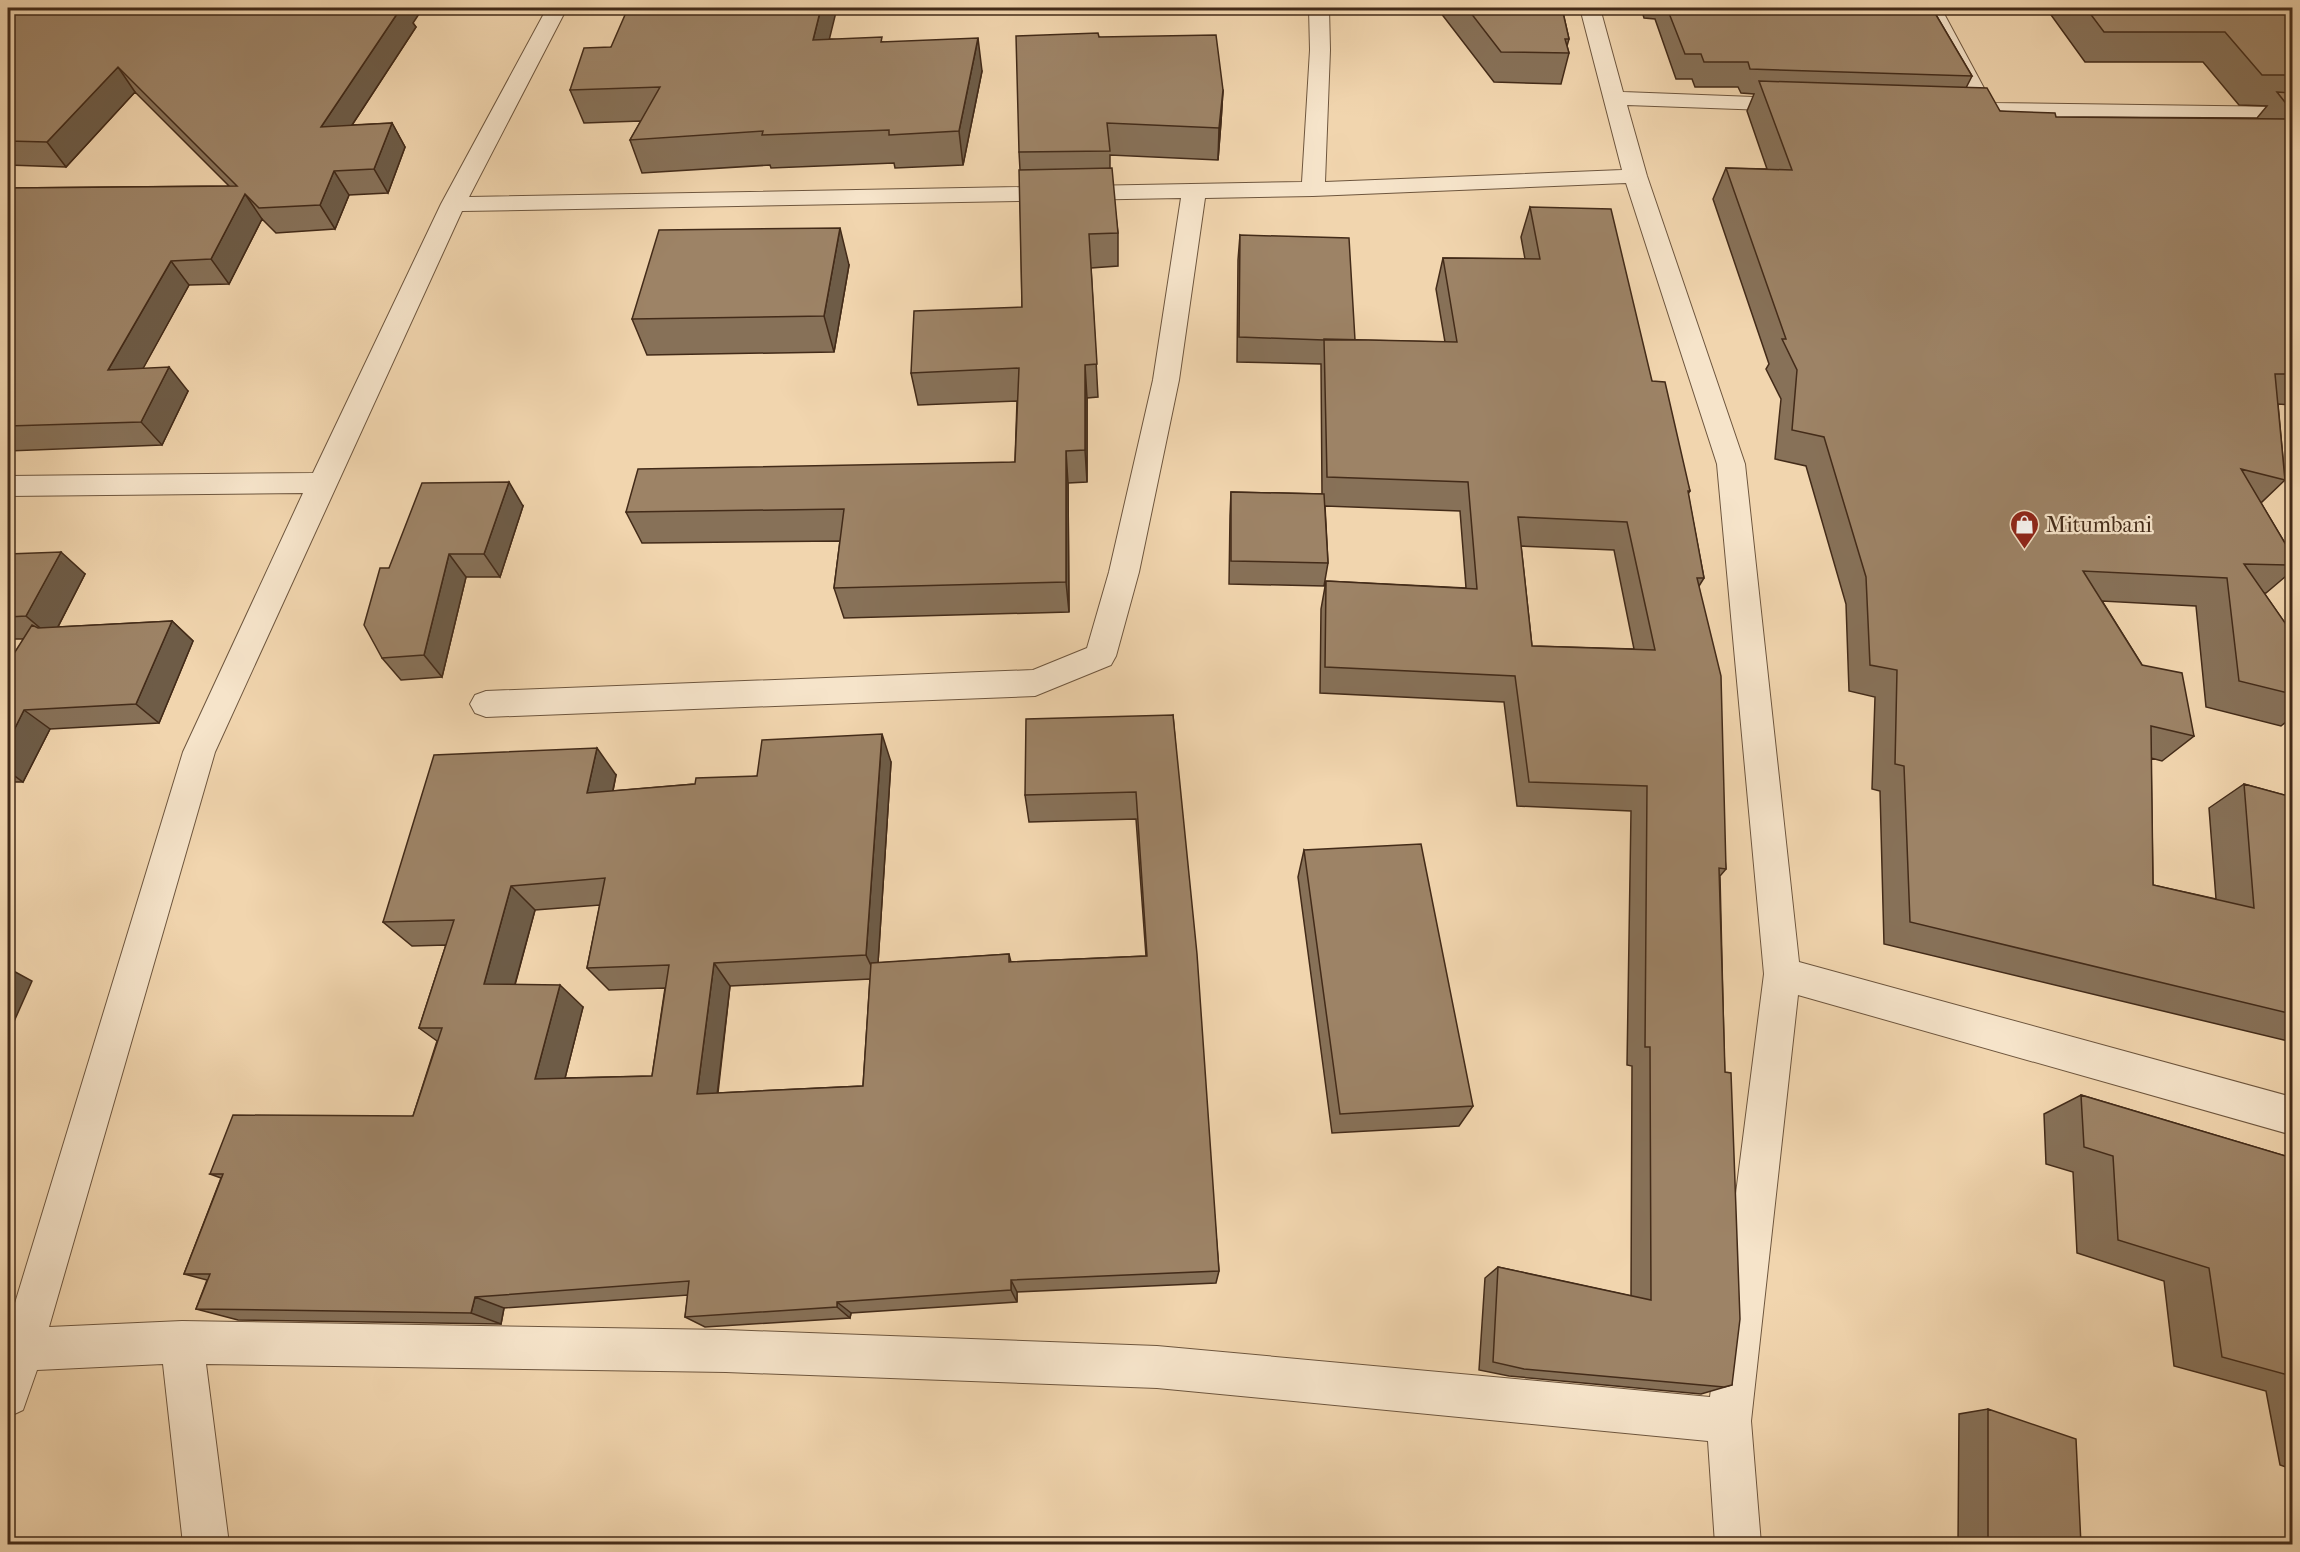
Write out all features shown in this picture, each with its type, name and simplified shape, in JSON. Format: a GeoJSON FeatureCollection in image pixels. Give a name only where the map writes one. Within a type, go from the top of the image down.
{"type":"FeatureCollection","features":[{"type":"Feature","properties":{"kind":"street"},"geometry":{"type":"LineString","coordinates":[[8,1395],[200,752],[322,483],[453,204],[557,8]]}},
{"type":"Feature","properties":{"kind":"street"},"geometry":{"type":"LineString","coordinates":[[1313,189],[1320,50],[1319,8]]}},
{"type":"Feature","properties":{"kind":"street"},"geometry":{"type":"LineString","coordinates":[[1590,8],[1635,176],[1731,464],[1782,974],[1729,1420],[1738,1545]]}},
{"type":"Feature","properties":{"kind":"street"},"geometry":{"type":"LineString","coordinates":[[1931,8],[1985,110]]}},
{"type":"Feature","properties":{"kind":"street"},"geometry":{"type":"LineString","coordinates":[[1614,98],[1817,104]]}},
{"type":"Feature","properties":{"kind":"street"},"geometry":{"type":"LineString","coordinates":[[1937,108],[2292,114]]}},
{"type":"Feature","properties":{"kind":"street"},"geometry":{"type":"LineString","coordinates":[[453,204],[1313,189],[1635,176]]}},
{"type":"Feature","properties":{"kind":"street"},"geometry":{"type":"LineString","coordinates":[[486,704],[1035,683],[1100,656],[1124,572],[1166,380],[1194,191]]}},
{"type":"Feature","properties":{"kind":"street"},"geometry":{"type":"LineString","coordinates":[[8,486],[322,483]]}},
{"type":"Feature","properties":{"kind":"street"},"geometry":{"type":"LineString","coordinates":[[1782,974],[2292,1116]]}},
{"type":"Feature","properties":{"kind":"street"},"geometry":{"type":"LineString","coordinates":[[22,1349],[182,1342],[726,1351],[1157,1367],[1729,1420]]}},
{"type":"Feature","properties":{"kind":"street"},"geometry":{"type":"LineString","coordinates":[[182,1342],[206,1545]]}},
{"type":"Feature","properties":{"kind":"building"},"geometry":{"type":"Polygon","coordinates":[[[8,8],[401,8],[321,127],[392,123],[374,169],[334,171],[320,205],[259,208],[245,194],[211,259],[171,261],[108,370],[169,367],[141,422],[8,426],[8,188],[237,186],[118,67],[47,142],[8,141],[8,8]]]}},
{"type":"Feature","properties":{"kind":"building"},"geometry":{"type":"Polygon","coordinates":[[[628,8],[821,8],[813,40],[882,37],[881,42],[978,38],[959,131],[889,135],[889,130],[762,135],[763,131],[630,140],[660,87],[570,90],[584,48],[611,47],[628,8]]]}},
{"type":"Feature","properties":{"kind":"building"},"geometry":{"type":"Polygon","coordinates":[[[1467,8],[1562,8],[1569,39],[1565,39],[1569,53],[1501,52],[1467,8]]]}},
{"type":"Feature","properties":{"kind":"building"},"geometry":{"type":"Polygon","coordinates":[[[1667,8],[1932,8],[1972,76],[1750,69],[1748,62],[1704,62],[1701,54],[1685,54],[1667,8]]]}},
{"type":"Feature","properties":{"kind":"building"},"geometry":{"type":"Polygon","coordinates":[[[2086,8],[2292,8],[2292,75],[2262,75],[2225,32],[2104,32],[2086,8]]]}},
{"type":"Feature","properties":{"kind":"building"},"geometry":{"type":"Polygon","coordinates":[[[1098,33],[1099,37],[1216,35],[1223,90],[1219,128],[1107,123],[1110,151],[1019,152],[1016,36],[1098,33]]]}},
{"type":"Feature","properties":{"kind":"building"},"geometry":{"type":"Polygon","coordinates":[[[1759,81],[1987,88],[2000,111],[2055,113],[2056,117],[2292,119],[2292,374],[2275,374],[2285,480],[2241,469],[2292,555],[2292,565],[2244,564],[2292,633],[2292,694],[2239,681],[2227,578],[2083,571],[2142,665],[2182,673],[2194,736],[2151,726],[2153,885],[2254,908],[2244,784],[2292,797],[2292,1014],[1910,922],[1904,766],[1895,764],[1897,670],[1870,665],[1866,577],[1824,437],[1792,430],[1797,370],[1782,339],[1786,339],[1726,168],[1792,170],[1759,81]]]}},
{"type":"Feature","properties":{"kind":"building"},"geometry":{"type":"Polygon","coordinates":[[[2277,92],[2292,93],[2292,111],[2277,92]]]}},
{"type":"Feature","properties":{"kind":"building"},"geometry":{"type":"Polygon","coordinates":[[[1112,168],[1118,233],[1089,234],[1097,364],[1085,365],[1085,450],[1066,451],[1066,582],[834,588],[844,509],[626,512],[638,469],[1015,462],[1019,368],[911,373],[914,311],[1022,307],[1019,170],[1112,168]]]}},
{"type":"Feature","properties":{"kind":"building"},"geometry":{"type":"Polygon","coordinates":[[[1530,207],[1611,209],[1652,381],[1665,382],[1690,491],[1688,491],[1704,578],[1697,578],[1721,676],[1726,869],[1719,868],[1725,1072],[1731,1073],[1740,1319],[1732,1385],[1724,1387],[1524,1369],[1493,1362],[1498,1267],[1651,1300],[1650,1047],[1645,1047],[1647,786],[1529,782],[1515,676],[1325,667],[1326,581],[1477,589],[1468,482],[1327,477],[1324,339],[1457,342],[1443,258],[1540,259],[1530,207]],[[1518,517],[1532,646],[1655,650],[1627,522],[1518,517]]]}},
{"type":"Feature","properties":{"kind":"building"},"geometry":{"type":"Polygon","coordinates":[[[840,228],[824,316],[632,319],[659,230],[840,228]]]}},
{"type":"Feature","properties":{"kind":"building"},"geometry":{"type":"Polygon","coordinates":[[[1240,235],[1349,238],[1355,340],[1239,337],[1240,235]]]}},
{"type":"Feature","properties":{"kind":"building"},"geometry":{"type":"Polygon","coordinates":[[[509,482],[484,554],[449,554],[424,655],[382,658],[364,625],[380,568],[389,568],[422,483],[509,482]]]}},
{"type":"Feature","properties":{"kind":"building"},"geometry":{"type":"Polygon","coordinates":[[[1231,492],[1324,494],[1328,563],[1231,561],[1231,492]]]}},
{"type":"Feature","properties":{"kind":"building"},"geometry":{"type":"Polygon","coordinates":[[[61,552],[26,616],[8,617],[8,554],[61,552]]]}},
{"type":"Feature","properties":{"kind":"building"},"geometry":{"type":"Polygon","coordinates":[[[172,621],[136,704],[24,710],[8,742],[8,663],[32,625],[38,628],[172,621]]]}},
{"type":"Feature","properties":{"kind":"building"},"geometry":{"type":"Polygon","coordinates":[[[1173,715],[1197,954],[1219,1271],[1011,1280],[1011,1290],[837,1302],[837,1307],[685,1317],[689,1281],[475,1297],[471,1313],[196,1309],[210,1274],[184,1274],[223,1174],[210,1174],[233,1115],[413,1116],[442,1028],[419,1028],[454,920],[383,922],[434,755],[597,748],[587,793],[695,784],[696,778],[757,776],[762,740],[882,734],[866,955],[714,963],[697,1094],[863,1086],[871,963],[1009,954],[1009,962],[1147,956],[1136,792],[1025,795],[1026,719],[1173,715]],[[605,878],[511,886],[484,984],[560,985],[535,1079],[652,1076],[669,965],[587,968],[605,878]]]}},
{"type":"Feature","properties":{"kind":"building"},"geometry":{"type":"Polygon","coordinates":[[[1421,844],[1473,1106],[1340,1114],[1304,850],[1421,844]]]}},
{"type":"Feature","properties":{"kind":"building"},"geometry":{"type":"Polygon","coordinates":[[[2081,1095],[2292,1158],[2292,1376],[2222,1357],[2209,1268],[2118,1240],[2113,1156],[2084,1147],[2081,1095]]]}},
{"type":"Feature","properties":{"kind":"building"},"geometry":{"type":"Polygon","coordinates":[[[1988,1409],[2076,1439],[2081,1545],[1988,1545],[1988,1409]]]}},
{"type":"Feature","properties":{"kind":"place","name":"Mitumbani"},"geometry":{"type":"Point","coordinates":[2025,550]}}]}
